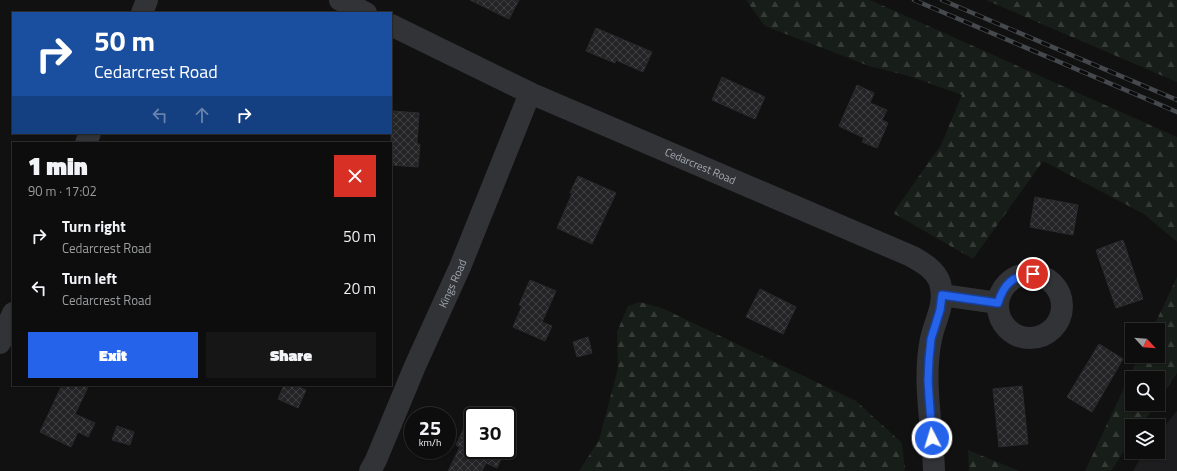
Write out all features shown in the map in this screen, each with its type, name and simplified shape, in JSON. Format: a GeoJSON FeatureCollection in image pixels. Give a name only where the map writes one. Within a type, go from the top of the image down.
{"type":"FeatureCollection","features":[{"type":"Feature","properties":{"kind":"street"},"geometry":{"type":"LineString","coordinates":[[142,12],[147,0]]}},
{"type":"Feature","properties":{"kind":"street"},"geometry":{"type":"LineString","coordinates":[[340,0],[364,12]]}},
{"type":"Feature","properties":{"kind":"street","name":"Cedarcrest Road"},"geometry":{"type":"LineString","coordinates":[[392,25],[530,93],[911,256],[930,268],[939,281],[942,295]]}},
{"type":"Feature","properties":{"kind":"street","name":"Kings Road"},"geometry":{"type":"LineString","coordinates":[[370,471],[415,366],[460,267],[530,93]]}},
{"type":"Feature","properties":{"kind":"street"},"geometry":{"type":"LineString","coordinates":[[934,471],[928,381],[931,339],[940,310],[942,295],[998,303]]}},
{"type":"Feature","properties":{"kind":"street"},"geometry":{"type":"LineString","coordinates":[[0,343],[12,315]]}},
{"type":"Feature","properties":{"kind":"shaded area"},"geometry":{"type":"Polygon","coordinates":[[[1177,411],[1177,471],[1133,471],[1140,459],[1165,459],[1165,426],[1177,411]]]}},
{"type":"Feature","properties":{"kind":"green space"},"geometry":{"type":"Polygon","coordinates":[[[746,0],[870,0],[1177,137],[1177,242],[1144,214],[1043,161],[973,259],[893,213],[941,145],[962,95],[909,76],[869,66],[765,26],[746,0]]]}},
{"type":"Feature","properties":{"kind":"green space"},"geometry":{"type":"Polygon","coordinates":[[[986,0],[1177,0],[1177,82],[986,0]]]}},
{"type":"Feature","properties":{"kind":"green space"},"geometry":{"type":"Polygon","coordinates":[[[1177,277],[1177,373],[1165,391],[1165,371],[1132,371],[1136,363],[1165,363],[1165,323],[1155,323],[1177,277]]]}},
{"type":"Feature","properties":{"kind":"green space"},"geometry":{"type":"Polygon","coordinates":[[[640,302],[662,308],[856,401],[902,443],[904,471],[579,471],[599,440],[618,368],[617,332],[628,306],[640,302]]]}},
{"type":"Feature","properties":{"kind":"green space"},"geometry":{"type":"Polygon","coordinates":[[[1125,386],[1125,411],[1151,411],[1146,419],[1125,419],[1125,450],[1111,471],[1085,471],[1125,386]]]}},
{"type":"Feature","properties":{"kind":"green space"},"geometry":{"type":"Polygon","coordinates":[[[968,450],[1019,471],[969,471],[968,450]]]}},
{"type":"Feature","properties":{"kind":"building"},"geometry":{"type":"Polygon","coordinates":[[[470,0],[519,0],[509,19],[470,0]]]}},
{"type":"Feature","properties":{"kind":"building"},"geometry":{"type":"Polygon","coordinates":[[[596,28],[652,52],[643,72],[616,60],[615,63],[586,51],[596,28]]]}},
{"type":"Feature","properties":{"kind":"building"},"geometry":{"type":"Polygon","coordinates":[[[722,77],[765,97],[755,119],[712,100],[722,77]]]}},
{"type":"Feature","properties":{"kind":"building"},"geometry":{"type":"Polygon","coordinates":[[[857,85],[874,93],[870,103],[887,110],[882,120],[888,123],[877,148],[862,142],[864,138],[839,126],[857,85]]]}},
{"type":"Feature","properties":{"kind":"building"},"geometry":{"type":"Polygon","coordinates":[[[393,111],[419,113],[417,144],[420,144],[418,167],[392,165],[393,111]]]}},
{"type":"Feature","properties":{"kind":"building"},"geometry":{"type":"Polygon","coordinates":[[[578,176],[616,193],[592,244],[557,228],[578,176]]]}},
{"type":"Feature","properties":{"kind":"building"},"geometry":{"type":"Polygon","coordinates":[[[1035,197],[1078,205],[1073,235],[1030,227],[1035,197]]]}},
{"type":"Feature","properties":{"kind":"building"},"geometry":{"type":"Polygon","coordinates":[[[1123,240],[1143,299],[1116,308],[1096,250],[1123,240]]]}},
{"type":"Feature","properties":{"kind":"building"},"geometry":{"type":"Polygon","coordinates":[[[530,280],[556,291],[542,322],[552,326],[545,341],[513,327],[522,306],[519,305],[530,280]]]}},
{"type":"Feature","properties":{"kind":"building"},"geometry":{"type":"Polygon","coordinates":[[[760,289],[796,307],[783,334],[746,317],[760,289]]]}},
{"type":"Feature","properties":{"kind":"building"},"geometry":{"type":"Polygon","coordinates":[[[588,337],[592,353],[577,357],[573,342],[588,337]]]}},
{"type":"Feature","properties":{"kind":"building"},"geometry":{"type":"Polygon","coordinates":[[[1099,344],[1123,359],[1092,412],[1067,397],[1099,344]]]}},
{"type":"Feature","properties":{"kind":"building"},"geometry":{"type":"Polygon","coordinates":[[[62,386],[89,386],[75,414],[95,423],[88,437],[78,432],[71,447],[40,432],[62,386]]]}},
{"type":"Feature","properties":{"kind":"building"},"geometry":{"type":"Polygon","coordinates":[[[284,386],[296,386],[306,390],[298,408],[278,399],[284,386]]]}},
{"type":"Feature","properties":{"kind":"building"},"geometry":{"type":"Polygon","coordinates":[[[1022,386],[1028,444],[999,447],[993,389],[1022,386]]]}},
{"type":"Feature","properties":{"kind":"building"},"geometry":{"type":"Polygon","coordinates":[[[117,426],[134,432],[130,445],[112,440],[117,426]]]}},
{"type":"Feature","properties":{"kind":"building"},"geometry":{"type":"Polygon","coordinates":[[[464,428],[464,459],[501,459],[497,468],[486,463],[482,471],[448,471],[454,459],[456,459],[456,455],[460,447],[456,445],[464,428]]]}},
{"type":"Feature","properties":{"kind":"railway"},"geometry":{"type":"LineString","coordinates":[[914,0],[1177,112]]}},
{"type":"Feature","properties":{"kind":"railway"},"geometry":{"type":"LineString","coordinates":[[942,0],[1177,100]]}},
{"type":"Feature","properties":{"kind":"route"},"geometry":{"type":"LineString","coordinates":[[932,438],[928,381],[929,359],[931,339],[940,310],[942,295],[998,303],[1001,293],[1006,285],[1014,278],[1033,274]]}}]}
